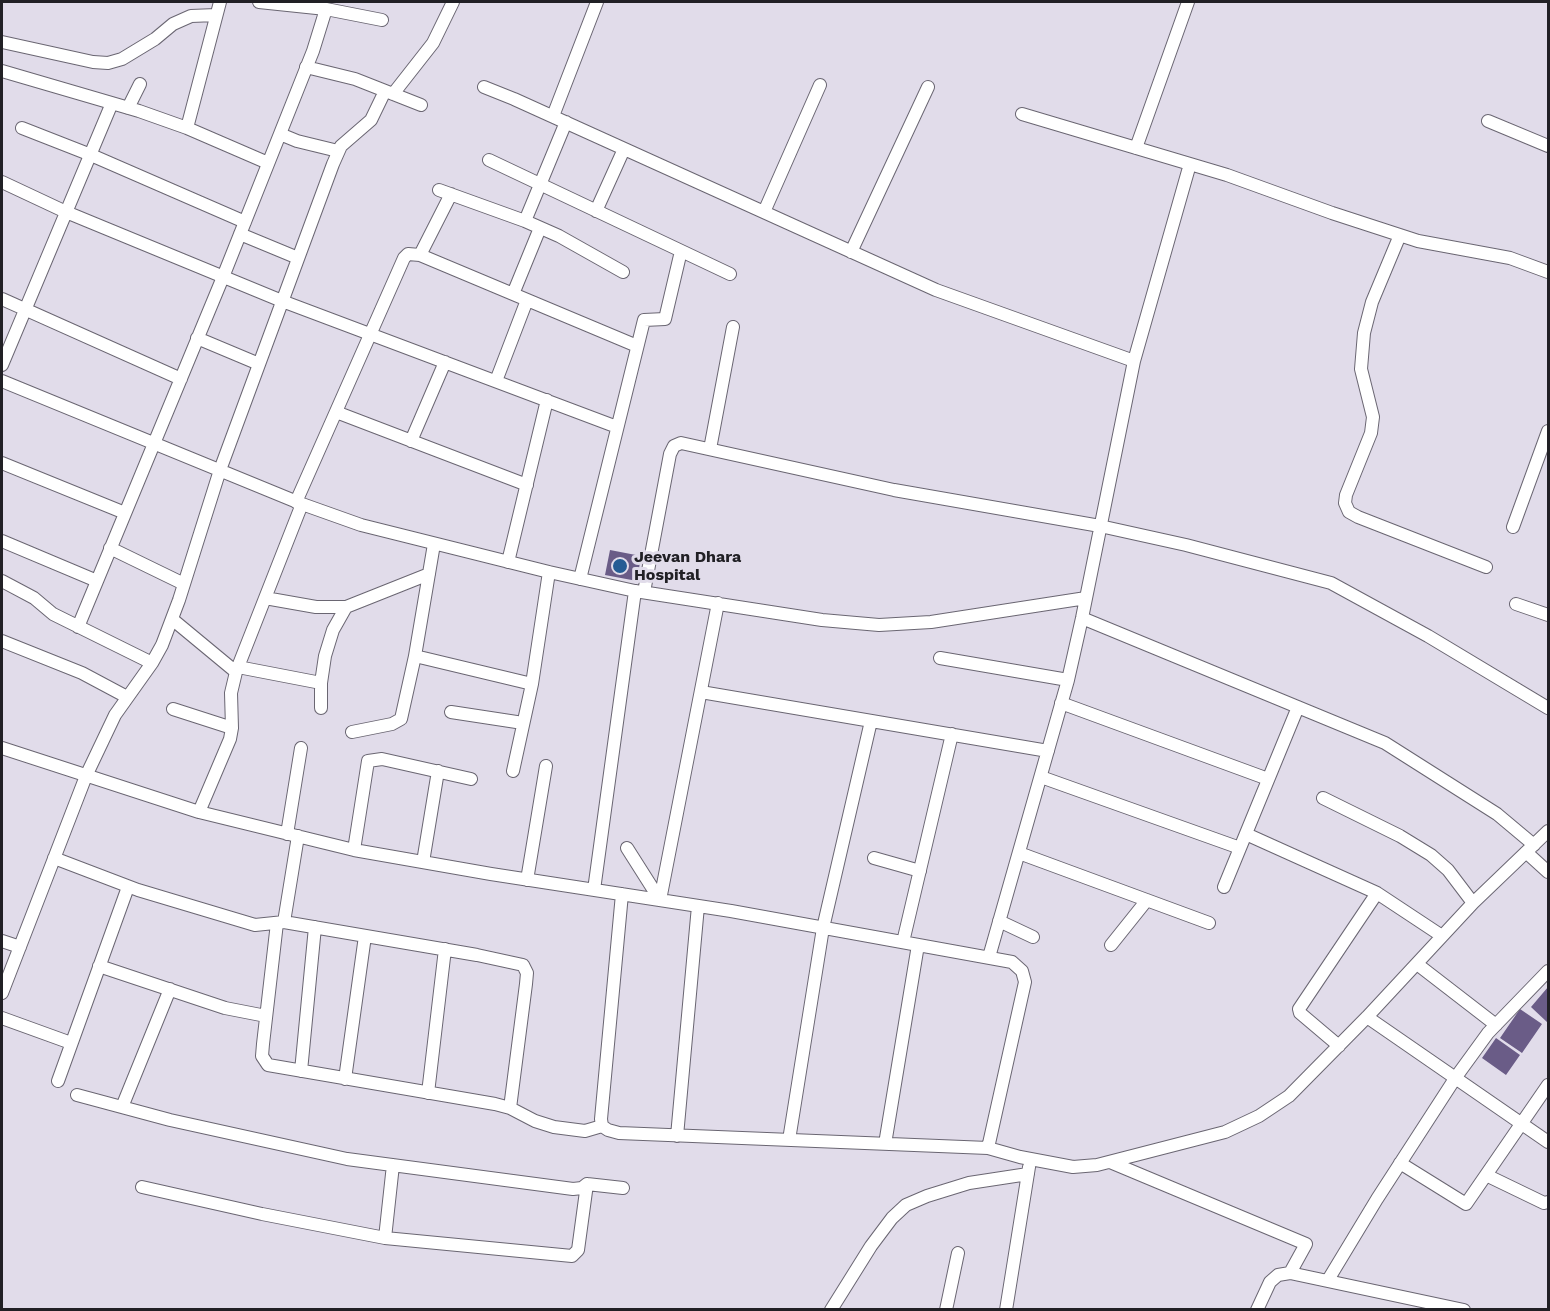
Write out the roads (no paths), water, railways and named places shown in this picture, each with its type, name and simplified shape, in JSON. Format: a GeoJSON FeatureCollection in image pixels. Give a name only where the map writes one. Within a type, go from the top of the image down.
{"type":"FeatureCollection","features":[{"type":"Feature","properties":{"kind":"street"},"geometry":{"type":"LineString","coordinates":[[187,128],[220,2]]}},
{"type":"Feature","properties":{"kind":"street"},"geometry":{"type":"LineString","coordinates":[[259,2],[326,9],[382,20]]}},
{"type":"Feature","properties":{"kind":"street"},"geometry":{"type":"LineString","coordinates":[[280,134],[297,141],[338,151],[340,146],[371,120],[389,92],[433,43],[453,2]]}},
{"type":"Feature","properties":{"kind":"street"},"geometry":{"type":"LineString","coordinates":[[553,116],[597,2]]}},
{"type":"Feature","properties":{"kind":"street"},"geometry":{"type":"LineString","coordinates":[[1136,148],[1188,2]]}},
{"type":"Feature","properties":{"kind":"street"},"geometry":{"type":"LineString","coordinates":[[78,627],[223,277],[306,67],[326,9]]}},
{"type":"Feature","properties":{"kind":"street"},"geometry":{"type":"LineString","coordinates":[[2,42],[93,62],[108,63],[122,58],[155,39],[173,24],[191,16],[216,15]]}},
{"type":"Feature","properties":{"kind":"street"},"geometry":{"type":"LineString","coordinates":[[306,67],[355,79],[421,105]]}},
{"type":"Feature","properties":{"kind":"street"},"geometry":{"type":"LineString","coordinates":[[2,71],[187,128],[268,163]]}},
{"type":"Feature","properties":{"kind":"street"},"geometry":{"type":"LineString","coordinates":[[128,108],[140,84]]}},
{"type":"Feature","properties":{"kind":"street"},"geometry":{"type":"LineString","coordinates":[[764,212],[820,85]]}},
{"type":"Feature","properties":{"kind":"street"},"geometry":{"type":"LineString","coordinates":[[484,87],[553,116],[936,290],[1134,361]]}},
{"type":"Feature","properties":{"kind":"street"},"geometry":{"type":"LineString","coordinates":[[851,252],[928,87]]}},
{"type":"Feature","properties":{"kind":"street"},"geometry":{"type":"LineString","coordinates":[[2,365],[112,104]]}},
{"type":"Feature","properties":{"kind":"street"},"geometry":{"type":"LineString","coordinates":[[1022,114],[1190,164],[1418,241],[1510,258],[1548,272]]}},
{"type":"Feature","properties":{"kind":"street"},"geometry":{"type":"LineString","coordinates":[[1488,121],[1548,146]]}},
{"type":"Feature","properties":{"kind":"street"},"geometry":{"type":"LineString","coordinates":[[525,221],[566,122]]}},
{"type":"Feature","properties":{"kind":"street"},"geometry":{"type":"LineString","coordinates":[[22,128],[91,154],[245,222]]}},
{"type":"Feature","properties":{"kind":"street"},"geometry":{"type":"LineString","coordinates":[[2,993],[86,776],[115,715],[162,645],[220,470],[340,146]]}},
{"type":"Feature","properties":{"kind":"street"},"geometry":{"type":"LineString","coordinates":[[596,211],[624,149]]}},
{"type":"Feature","properties":{"kind":"street"},"geometry":{"type":"LineString","coordinates":[[489,160],[730,274]]}},
{"type":"Feature","properties":{"kind":"street"},"geometry":{"type":"LineString","coordinates":[[989,957],[1068,680],[1134,361],[1190,164]]}},
{"type":"Feature","properties":{"kind":"street"},"geometry":{"type":"LineString","coordinates":[[2,182],[66,212],[282,301],[617,427]]}},
{"type":"Feature","properties":{"kind":"street"},"geometry":{"type":"LineString","coordinates":[[420,255],[445,192],[525,221],[583,249],[623,272]]}},
{"type":"Feature","properties":{"kind":"street"},"geometry":{"type":"LineString","coordinates":[[513,294],[540,228]]}},
{"type":"Feature","properties":{"kind":"street"},"geometry":{"type":"LineString","coordinates":[[240,234],[298,258]]}},
{"type":"Feature","properties":{"kind":"street"},"geometry":{"type":"LineString","coordinates":[[1400,235],[1372,302],[1364,333],[1361,369],[1372,425],[1345,503],[1349,512],[1358,517],[1486,567]]}},
{"type":"Feature","properties":{"kind":"street"},"geometry":{"type":"LineString","coordinates":[[580,579],[644,320],[665,319],[681,251]]}},
{"type":"Feature","properties":{"kind":"street"},"geometry":{"type":"LineString","coordinates":[[199,812],[227,747],[232,728],[231,693],[237,670],[299,503],[336,412],[404,258],[408,254],[420,255],[637,346]]}},
{"type":"Feature","properties":{"kind":"street"},"geometry":{"type":"LineString","coordinates":[[2,299],[181,378]]}},
{"type":"Feature","properties":{"kind":"street"},"geometry":{"type":"LineString","coordinates":[[496,381],[527,300]]}},
{"type":"Feature","properties":{"kind":"street"},"geometry":{"type":"LineString","coordinates":[[710,449],[733,327]]}},
{"type":"Feature","properties":{"kind":"street"},"geometry":{"type":"LineString","coordinates":[[197,338],[259,364]]}},
{"type":"Feature","properties":{"kind":"street"},"geometry":{"type":"LineString","coordinates":[[411,441],[445,362]]}},
{"type":"Feature","properties":{"kind":"street"},"geometry":{"type":"LineString","coordinates":[[2,381],[299,503],[361,525],[549,572],[640,592],[822,620],[879,625],[931,622],[1086,598]]}},
{"type":"Feature","properties":{"kind":"street"},"geometry":{"type":"LineString","coordinates":[[508,562],[547,400]]}},
{"type":"Feature","properties":{"kind":"street"},"geometry":{"type":"LineString","coordinates":[[336,412],[527,485]]}},
{"type":"Feature","properties":{"kind":"street"},"geometry":{"type":"LineString","coordinates":[[1513,527],[1543,459],[1548,431]]}},
{"type":"Feature","properties":{"kind":"street"},"geometry":{"type":"LineString","coordinates":[[594,890],[640,592],[670,454],[674,446],[681,443],[894,490],[1100,526],[1186,545],[1331,583],[1428,636],[1548,708]]}},
{"type":"Feature","properties":{"kind":"street"},"geometry":{"type":"LineString","coordinates":[[2,463],[125,513]]}},
{"type":"Feature","properties":{"kind":"street"},"geometry":{"type":"LineString","coordinates":[[2,541],[97,581]]}},
{"type":"Feature","properties":{"kind":"street"},"geometry":{"type":"LineString","coordinates":[[352,732],[392,724],[401,719],[415,656],[434,544]]}},
{"type":"Feature","properties":{"kind":"street"},"geometry":{"type":"LineString","coordinates":[[111,548],[184,584]]}},
{"type":"Feature","properties":{"kind":"street"},"geometry":{"type":"LineString","coordinates":[[513,771],[532,684],[549,572]]}},
{"type":"Feature","properties":{"kind":"street"},"geometry":{"type":"LineString","coordinates":[[265,598],[316,607],[346,607],[429,574]]}},
{"type":"Feature","properties":{"kind":"street"},"geometry":{"type":"LineString","coordinates":[[2,581],[34,598],[53,614],[152,663]]}},
{"type":"Feature","properties":{"kind":"street"},"geometry":{"type":"LineString","coordinates":[[660,900],[718,603]]}},
{"type":"Feature","properties":{"kind":"street"},"geometry":{"type":"LineString","coordinates":[[1516,604],[1548,615]]}},
{"type":"Feature","properties":{"kind":"street"},"geometry":{"type":"LineString","coordinates":[[321,708],[324,656],[333,630],[346,607]]}},
{"type":"Feature","properties":{"kind":"street"},"geometry":{"type":"LineString","coordinates":[[1082,618],[1385,743],[1497,814],[1548,872]]}},
{"type":"Feature","properties":{"kind":"street"},"geometry":{"type":"LineString","coordinates":[[172,619],[237,670],[321,683]]}},
{"type":"Feature","properties":{"kind":"street"},"geometry":{"type":"LineString","coordinates":[[2,641],[82,674],[127,697]]}},
{"type":"Feature","properties":{"kind":"street"},"geometry":{"type":"LineString","coordinates":[[415,656],[532,684]]}},
{"type":"Feature","properties":{"kind":"street"},"geometry":{"type":"LineString","coordinates":[[940,658],[1068,680]]}},
{"type":"Feature","properties":{"kind":"street"},"geometry":{"type":"LineString","coordinates":[[700,692],[1048,751]]}},
{"type":"Feature","properties":{"kind":"street"},"geometry":{"type":"LineString","coordinates":[[1061,703],[1268,779]]}},
{"type":"Feature","properties":{"kind":"street"},"geometry":{"type":"LineString","coordinates":[[1224,887],[1298,707]]}},
{"type":"Feature","properties":{"kind":"street"},"geometry":{"type":"LineString","coordinates":[[173,709],[232,728]]}},
{"type":"Feature","properties":{"kind":"street"},"geometry":{"type":"LineString","coordinates":[[451,712],[524,723]]}},
{"type":"Feature","properties":{"kind":"street"},"geometry":{"type":"LineString","coordinates":[[789,1140],[823,928],[871,721]]}},
{"type":"Feature","properties":{"kind":"street"},"geometry":{"type":"LineString","coordinates":[[903,942],[952,734]]}},
{"type":"Feature","properties":{"kind":"street"},"geometry":{"type":"LineString","coordinates":[[301,748],[292,835],[266,1016],[262,1056],[265,1062],[273,1067],[495,1104],[554,1127],[585,1131],[602,1126]]}},
{"type":"Feature","properties":{"kind":"street"},"geometry":{"type":"LineString","coordinates":[[3,753],[86,776],[199,812],[354,850],[698,906],[1012,962],[1022,971],[1025,982],[988,1148]]}},
{"type":"Feature","properties":{"kind":"street"},"geometry":{"type":"LineString","coordinates":[[354,850],[368,760],[382,759],[471,779]]}},
{"type":"Feature","properties":{"kind":"street"},"geometry":{"type":"LineString","coordinates":[[527,879],[546,766]]}},
{"type":"Feature","properties":{"kind":"street"},"geometry":{"type":"LineString","coordinates":[[423,862],[438,771]]}},
{"type":"Feature","properties":{"kind":"street"},"geometry":{"type":"LineString","coordinates":[[1041,777],[1240,848]]}},
{"type":"Feature","properties":{"kind":"street"},"geometry":{"type":"LineString","coordinates":[[1323,798],[1400,836],[1431,855],[1448,870],[1473,903]]}},
{"type":"Feature","properties":{"kind":"street"},"geometry":{"type":"LineString","coordinates":[[602,1126],[619,1134],[988,1148],[1030,1160],[1073,1167],[1110,1162],[1225,1132],[1259,1116],[1288,1096],[1340,1046],[1473,903],[1548,831]]}},
{"type":"Feature","properties":{"kind":"street"},"geometry":{"type":"LineString","coordinates":[[1246,834],[1377,893],[1442,936]]}},
{"type":"Feature","properties":{"kind":"street"},"geometry":{"type":"LineString","coordinates":[[627,849],[660,900]]}},
{"type":"Feature","properties":{"kind":"street"},"geometry":{"type":"LineString","coordinates":[[1019,853],[1209,923]]}},
{"type":"Feature","properties":{"kind":"street"},"geometry":{"type":"LineString","coordinates":[[54,858],[128,887],[245,923],[255,925],[280,922],[315,927],[523,965],[527,973],[510,1108]]}},
{"type":"Feature","properties":{"kind":"street"},"geometry":{"type":"LineString","coordinates":[[874,858],[920,871]]}},
{"type":"Feature","properties":{"kind":"street"},"geometry":{"type":"LineString","coordinates":[[58,1081],[128,887]]}},
{"type":"Feature","properties":{"kind":"street"},"geometry":{"type":"LineString","coordinates":[[1340,1046],[1300,1013],[1299,1009],[1377,893]]}},
{"type":"Feature","properties":{"kind":"street"},"geometry":{"type":"LineString","coordinates":[[602,1126],[622,894]]}},
{"type":"Feature","properties":{"kind":"street"},"geometry":{"type":"LineString","coordinates":[[1111,945],[1147,900]]}},
{"type":"Feature","properties":{"kind":"street"},"geometry":{"type":"LineString","coordinates":[[676,1136],[698,906]]}},
{"type":"Feature","properties":{"kind":"street"},"geometry":{"type":"LineString","coordinates":[[999,921],[1033,937]]}},
{"type":"Feature","properties":{"kind":"street"},"geometry":{"type":"LineString","coordinates":[[301,1071],[315,927]]}},
{"type":"Feature","properties":{"kind":"street"},"geometry":{"type":"LineString","coordinates":[[345,1079],[365,936]]}},
{"type":"Feature","properties":{"kind":"street"},"geometry":{"type":"LineString","coordinates":[[2,941],[20,947]]}},
{"type":"Feature","properties":{"kind":"street"},"geometry":{"type":"LineString","coordinates":[[885,1144],[918,945]]}},
{"type":"Feature","properties":{"kind":"street"},"geometry":{"type":"LineString","coordinates":[[428,1093],[445,949]]}},
{"type":"Feature","properties":{"kind":"street"},"geometry":{"type":"LineString","coordinates":[[1417,964],[1496,1025]]}},
{"type":"Feature","properties":{"kind":"street"},"geometry":{"type":"LineString","coordinates":[[99,966],[225,1008],[266,1016]]}},
{"type":"Feature","properties":{"kind":"street"},"geometry":{"type":"LineString","coordinates":[[1328,1280],[1456,1077],[1496,1025],[1548,971]]}},
{"type":"Feature","properties":{"kind":"street"},"geometry":{"type":"LineString","coordinates":[[122,1107],[170,989]]}},
{"type":"Feature","properties":{"kind":"street"},"geometry":{"type":"LineString","coordinates":[[1367,1017],[1548,1142]]}},
{"type":"Feature","properties":{"kind":"street"},"geometry":{"type":"LineString","coordinates":[[2,1018],[71,1043]]}},
{"type":"Feature","properties":{"kind":"street"},"geometry":{"type":"LineString","coordinates":[[1400,1163],[1466,1204],[1548,1084]]}},
{"type":"Feature","properties":{"kind":"street"},"geometry":{"type":"LineString","coordinates":[[77,1095],[347,1159],[573,1189],[582,1188],[587,1184],[622,1188]]}},
{"type":"Feature","properties":{"kind":"street"},"geometry":{"type":"LineString","coordinates":[[1006,1310],[1030,1160]]}},
{"type":"Feature","properties":{"kind":"street"},"geometry":{"type":"LineString","coordinates":[[1110,1162],[1306,1244],[1290,1273]]}},
{"type":"Feature","properties":{"kind":"street"},"geometry":{"type":"LineString","coordinates":[[386,1238],[393,1164]]}},
{"type":"Feature","properties":{"kind":"street"},"geometry":{"type":"LineString","coordinates":[[831,1310],[871,1246],[892,1218],[906,1205],[969,1183],[1028,1174]]}},
{"type":"Feature","properties":{"kind":"street"},"geometry":{"type":"LineString","coordinates":[[1486,1175],[1544,1203],[1548,1202]]}},
{"type":"Feature","properties":{"kind":"street"},"geometry":{"type":"LineString","coordinates":[[142,1187],[386,1238],[572,1256],[578,1250],[587,1184]]}},
{"type":"Feature","properties":{"kind":"street"},"geometry":{"type":"LineString","coordinates":[[946,1310],[958,1253]]}},
{"type":"Feature","properties":{"kind":"street"},"geometry":{"type":"LineString","coordinates":[[1257,1310],[1270,1282],[1278,1275],[1290,1273],[1464,1310]]}},
{"type":"Feature","properties":{"kind":"place","name":"Jeevan Dhara Hospital"},"geometry":{"type":"Point","coordinates":[620,566]}}]}
